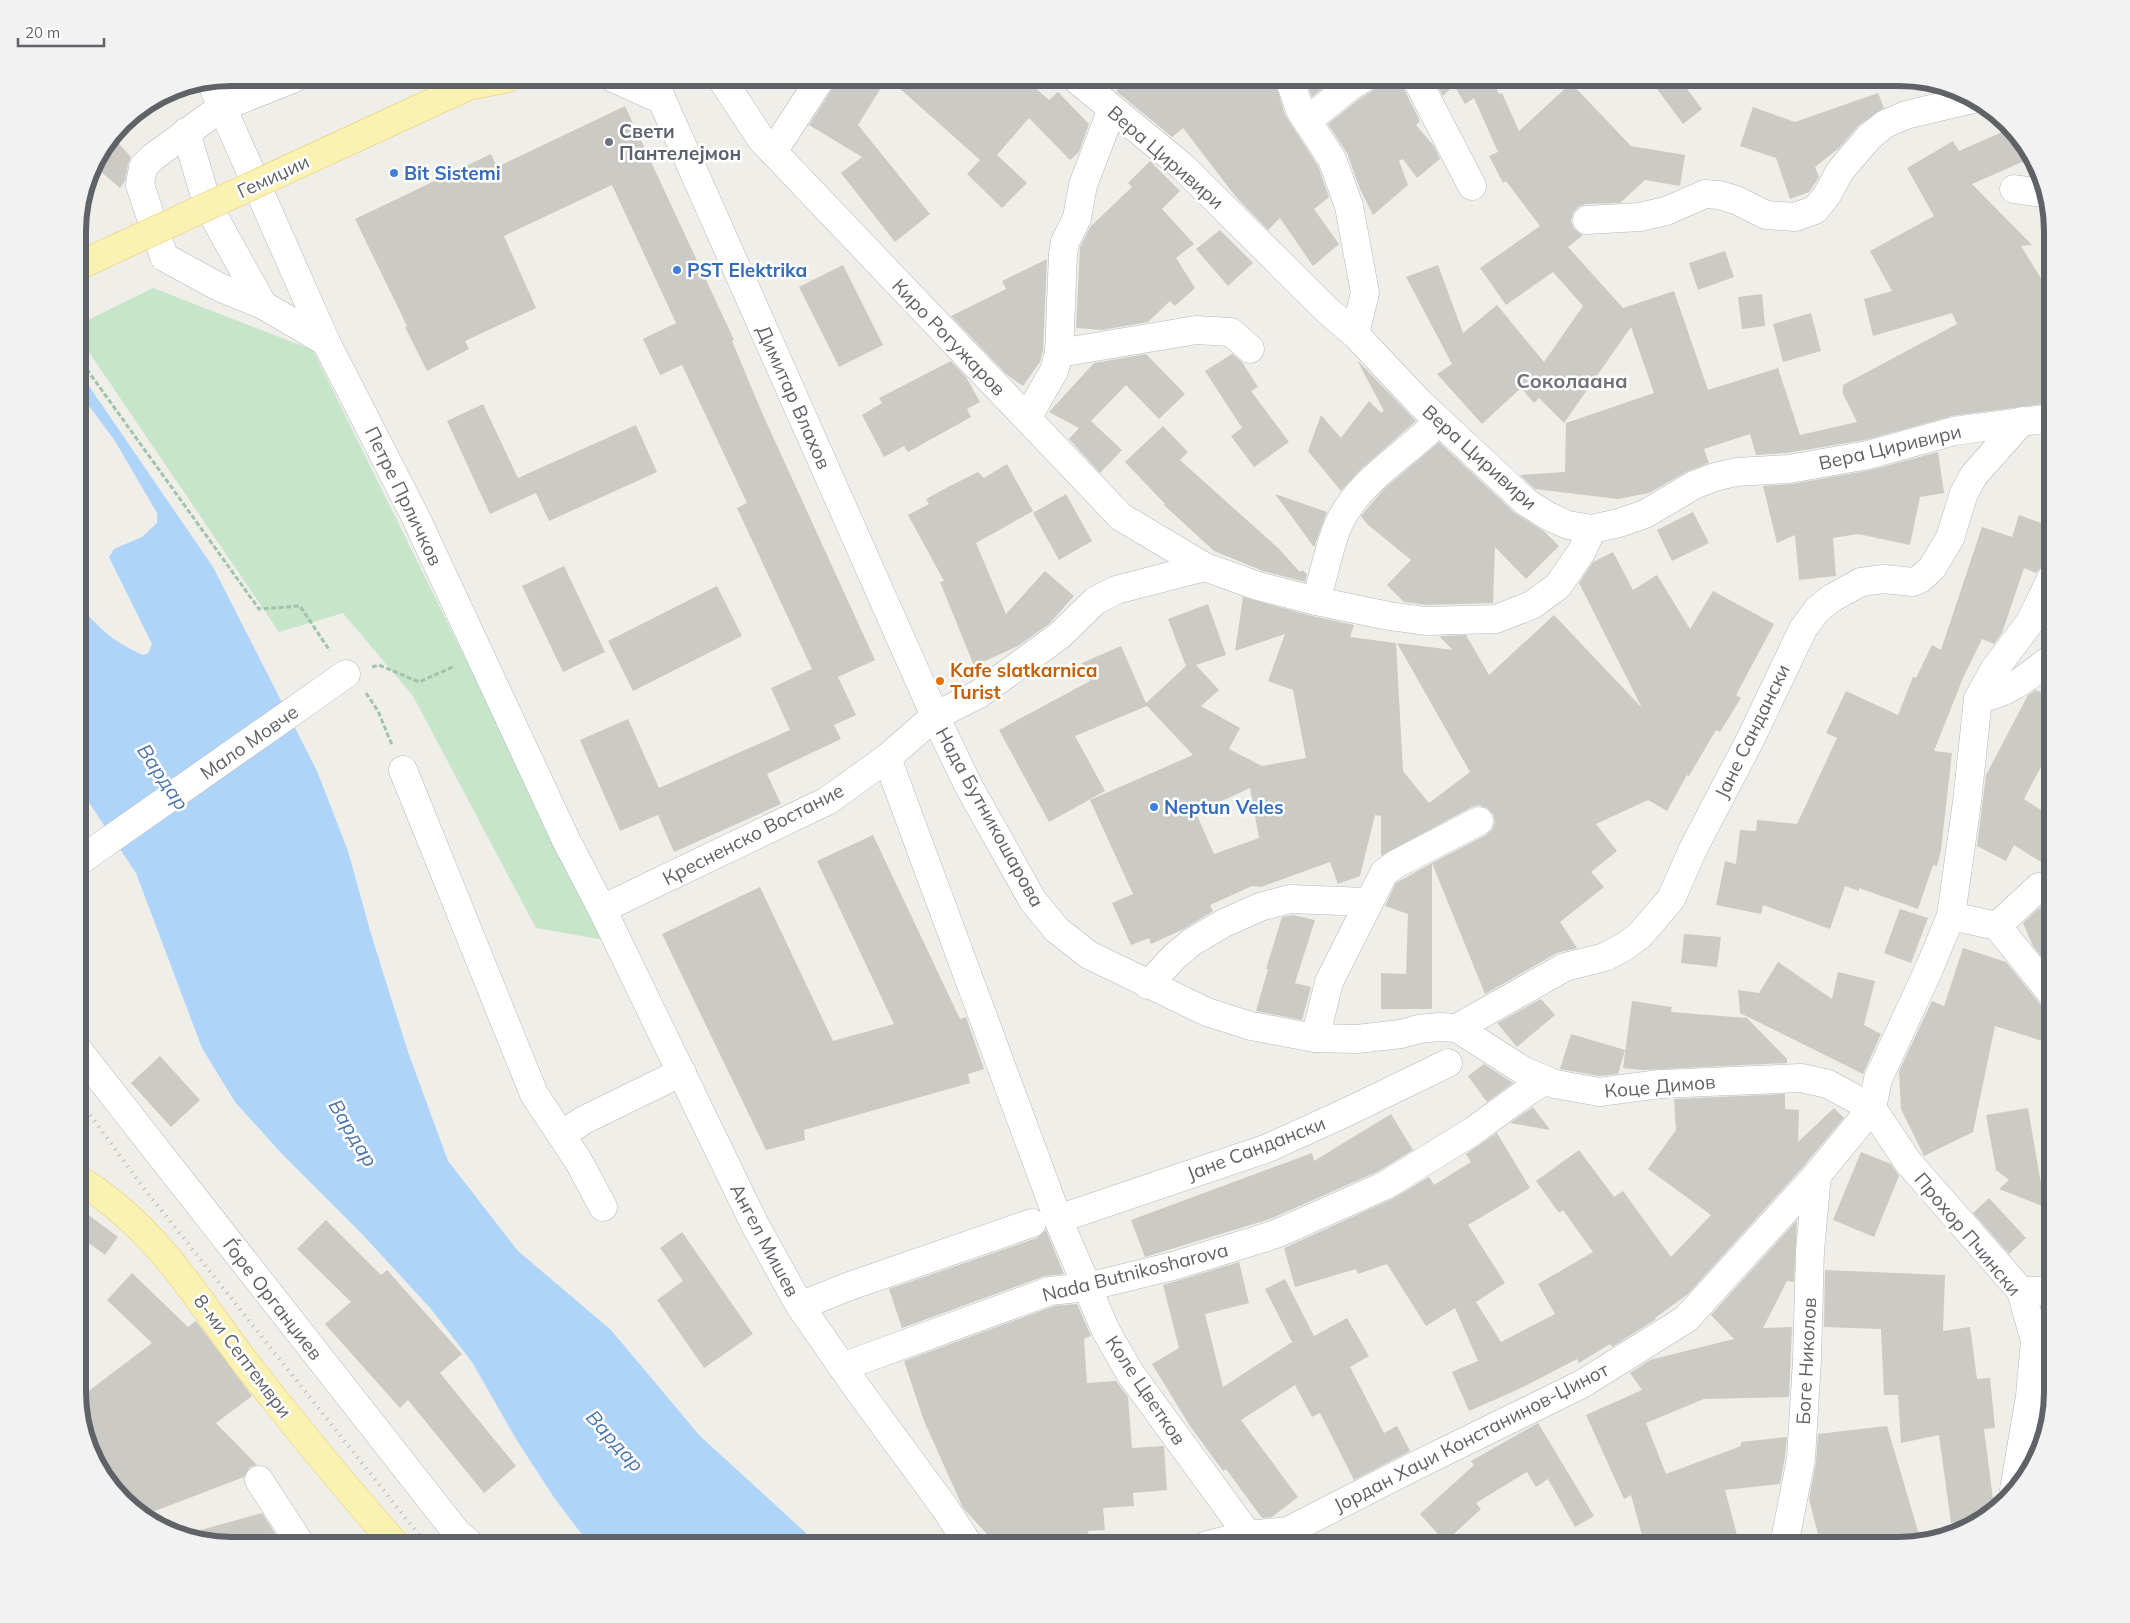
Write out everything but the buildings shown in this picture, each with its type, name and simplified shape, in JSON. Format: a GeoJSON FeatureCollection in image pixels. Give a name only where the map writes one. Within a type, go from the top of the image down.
{"type":"FeatureCollection","features":[{"type":"Feature","properties":{"kind":"main road","name":"Гемиџии"},"geometry":{"type":"LineString","coordinates":[[87,262],[467,87]]}},
{"type":"Feature","properties":{"kind":"main road","name":"8-ми Септември"},"geometry":{"type":"LineString","coordinates":[[87,1183],[129,1216],[174,1265],[247,1364],[337,1477],[388,1537]]}},
{"type":"Feature","properties":{"kind":"street","name":"Вера Циривири"},"geometry":{"type":"LineString","coordinates":[[1085,86],[1183,167],[1328,311],[1355,334],[1419,402],[1491,467],[1526,502],[1548,516],[1568,525],[1592,529],[1619,523],[1645,514],[1694,485],[1736,472],[1789,469],[1868,456],[1938,434],[1976,427],[2044,419]]}},
{"type":"Feature","properties":{"kind":"street"},"geometry":{"type":"LineString","coordinates":[[1293,86],[1300,110],[1332,159],[1349,206],[1365,293],[1355,334]]}},
{"type":"Feature","properties":{"kind":"street"},"geometry":{"type":"LineString","coordinates":[[1307,122],[1349,86]]}},
{"type":"Feature","properties":{"kind":"street"},"geometry":{"type":"LineString","coordinates":[[1420,86],[1472,186]]}},
{"type":"Feature","properties":{"kind":"street"},"geometry":{"type":"LineString","coordinates":[[272,87],[222,107],[186,132],[143,167],[140,186],[164,257],[219,287],[263,305],[326,342]]}},
{"type":"Feature","properties":{"kind":"street","name":"Киро Рогужаров"},"geometry":{"type":"LineString","coordinates":[[727,87],[761,139],[1121,517],[1205,567]]}},
{"type":"Feature","properties":{"kind":"street"},"geometry":{"type":"LineString","coordinates":[[773,152],[815,87]]}},
{"type":"Feature","properties":{"kind":"street","name":"Петре Прличков"},"geometry":{"type":"LineString","coordinates":[[214,88],[326,342],[416,518],[567,842],[602,909]]}},
{"type":"Feature","properties":{"kind":"street","name":"Димитар Влахов"},"geometry":{"type":"LineString","coordinates":[[658,89],[935,716]]}},
{"type":"Feature","properties":{"kind":"street"},"geometry":{"type":"LineString","coordinates":[[1587,220],[1640,218],[1666,211],[1705,194],[1719,195],[1736,200],[1766,215],[1795,217],[1816,210],[1827,196],[1840,171],[1869,137],[1885,124],[1906,115],[1963,101]]}},
{"type":"Feature","properties":{"kind":"street"},"geometry":{"type":"LineString","coordinates":[[1027,418],[1054,372],[1059,353],[1063,254],[1066,242],[1077,218],[1083,185],[1112,109]]}},
{"type":"Feature","properties":{"kind":"street"},"geometry":{"type":"LineString","coordinates":[[186,132],[208,206],[263,305]]}},
{"type":"Feature","properties":{"kind":"street"},"geometry":{"type":"LineString","coordinates":[[2014,189],[2038,191]]}},
{"type":"Feature","properties":{"kind":"street"},"geometry":{"type":"LineString","coordinates":[[1059,353],[1196,330],[1231,332],[1250,349]]}},
{"type":"Feature","properties":{"kind":"street"},"geometry":{"type":"LineString","coordinates":[[1316,602],[1340,520],[1375,476],[1424,436],[1439,421]]}},
{"type":"Feature","properties":{"kind":"street","name":"Јане Сандански"},"geometry":{"type":"LineString","coordinates":[[1457,1028],[1565,967],[1605,957],[1624,947],[1640,934],[1672,898],[1693,850],[1750,740],[1803,629],[1817,610],[1832,598],[1861,582],[1884,579],[1913,582],[1920,579],[1932,568],[1950,538],[1964,492],[1971,481],[2022,421]]}},
{"type":"Feature","properties":{"kind":"street"},"geometry":{"type":"LineString","coordinates":[[1205,567],[1258,586],[1316,602],[1389,616],[1426,621],[1496,619],[1532,605],[1558,586],[1582,551],[1592,529]]}},
{"type":"Feature","properties":{"kind":"street","name":"Кресненско Востание"},"geometry":{"type":"LineString","coordinates":[[602,909],[827,800],[887,758],[935,716],[979,694],[1060,636],[1095,601],[1116,590],[1205,567]]}},
{"type":"Feature","properties":{"kind":"street","name":"Јордан Хаџи Констанинов-Џинот"},"geometry":{"type":"LineString","coordinates":[[1265,1537],[1288,1531],[1412,1466],[1582,1384],[1686,1319],[1817,1176],[1872,1108],[1878,1079],[1929,969],[1951,916],[1967,802],[1978,700],[1994,670],[2030,622],[2044,593]]}},
{"type":"Feature","properties":{"kind":"street"},"geometry":{"type":"LineString","coordinates":[[1978,700],[1996,696],[2012,688],[2044,664]]}},
{"type":"Feature","properties":{"kind":"street","name":"Мало Мовче"},"geometry":{"type":"LineString","coordinates":[[87,856],[346,674]]}},
{"type":"Feature","properties":{"kind":"street","name":"Нада Бутникошарова"},"geometry":{"type":"LineString","coordinates":[[935,716],[968,785],[1033,901],[1057,930],[1089,955],[1148,985],[1208,1012],[1258,1028],[1315,1038],[1357,1039],[1401,1034],[1429,1028],[1457,1028]]}},
{"type":"Feature","properties":{"kind":"street","name":"Коле Цветков"},"geometry":{"type":"LineString","coordinates":[[887,758],[1045,1221],[1086,1287],[1106,1331],[1130,1373],[1252,1537]]}},
{"type":"Feature","properties":{"kind":"street"},"geometry":{"type":"LineString","coordinates":[[403,770],[534,1094],[579,1162],[603,1207]]}},
{"type":"Feature","properties":{"kind":"street"},"geometry":{"type":"LineString","coordinates":[[1315,1038],[1328,982],[1384,873],[1389,868],[1479,821]]}},
{"type":"Feature","properties":{"kind":"street"},"geometry":{"type":"LineString","coordinates":[[1996,926],[2039,887],[2044,886]]}},
{"type":"Feature","properties":{"kind":"street"},"geometry":{"type":"LineString","coordinates":[[1148,985],[1175,956],[1192,942],[1260,907],[1290,899],[1368,902]]}},
{"type":"Feature","properties":{"kind":"street","name":"Ангел Мишев"},"geometry":{"type":"LineString","coordinates":[[602,909],[755,1225],[800,1306],[945,1508],[963,1537]]}},
{"type":"Feature","properties":{"kind":"street"},"geometry":{"type":"LineString","coordinates":[[1951,916],[1996,926],[2044,984]]}},
{"type":"Feature","properties":{"kind":"street","name":"Коце Димов"},"geometry":{"type":"LineString","coordinates":[[1457,1028],[1524,1071],[1555,1084],[1599,1092],[1669,1083],[1801,1078],[1828,1084],[1872,1108]]}},
{"type":"Feature","properties":{"kind":"street","name":"Ѓоре Органџиев"},"geometry":{"type":"LineString","coordinates":[[87,1061],[462,1537]]}},
{"type":"Feature","properties":{"kind":"street","name":"Јане Сандански"},"geometry":{"type":"LineString","coordinates":[[800,1306],[847,1287],[1268,1148],[1448,1063]]}},
{"type":"Feature","properties":{"kind":"street"},"geometry":{"type":"LineString","coordinates":[[561,1135],[584,1120],[682,1072]]}},
{"type":"Feature","properties":{"kind":"street","name":"Nada Butnikosharova"},"geometry":{"type":"LineString","coordinates":[[842,1367],[1050,1291],[1086,1287],[1173,1266],[1276,1234],[1386,1185],[1473,1131],[1546,1080]]}},
{"type":"Feature","properties":{"kind":"street","name":"Прохор Пчински"},"geometry":{"type":"LineString","coordinates":[[1872,1108],[1908,1162],[2021,1291],[2035,1341],[2030,1396],[2016,1476]]}},
{"type":"Feature","properties":{"kind":"street","name":"Боге Николов"},"geometry":{"type":"LineString","coordinates":[[1786,1537],[1801,1459],[1807,1360],[1810,1251],[1817,1176]]}},
{"type":"Feature","properties":{"kind":"street"},"geometry":{"type":"LineString","coordinates":[[2021,1291],[2044,1291]]}},
{"type":"Feature","properties":{"kind":"street"},"geometry":{"type":"LineString","coordinates":[[259,1480],[296,1537]]}},
{"type":"Feature","properties":{"kind":"path"},"geometry":{"type":"LineString","coordinates":[[87,370],[259,609],[300,606],[356,688],[366,694],[378,710],[403,770]]}},
{"type":"Feature","properties":{"kind":"path"},"geometry":{"type":"LineString","coordinates":[[346,674],[379,665],[419,682],[481,655]]}},
{"type":"Feature","properties":{"kind":"green space"},"geometry":{"type":"Polygon","coordinates":[[[153,288],[313,350],[604,940],[536,928],[413,696],[343,613],[279,632],[87,349],[87,321],[153,288]]]}},
{"type":"Feature","properties":{"kind":"water","name":"Вардар"},"geometry":{"type":"Polygon","coordinates":[[[87,383],[213,567],[317,771],[348,851],[371,934],[408,1052],[448,1161],[518,1251],[611,1330],[700,1436],[810,1537],[584,1537],[555,1499],[516,1439],[472,1362],[431,1309],[362,1234],[283,1155],[235,1102],[202,1048],[136,873],[87,800],[87,613],[100,627],[132,650],[143,655],[148,653],[152,644],[109,557],[114,549],[142,537],[157,523],[157,513],[115,441],[87,403],[87,383]]]}},
{"type":"Feature","properties":{"kind":"railway"},"geometry":{"type":"LineString","coordinates":[[87,1110],[139,1182],[421,1537]]}},
{"type":"Feature","properties":{"kind":"place","name":"Свети Пантелејмон"},"geometry":{"type":"Point","coordinates":[609,142]}},
{"type":"Feature","properties":{"kind":"place","name":"Bit Sistemi"},"geometry":{"type":"Point","coordinates":[394,173]}},
{"type":"Feature","properties":{"kind":"place","name":"PST Elektrika"},"geometry":{"type":"Point","coordinates":[677,270]}},
{"type":"Feature","properties":{"kind":"place","name":"Kafe slatkarnica Turist"},"geometry":{"type":"Point","coordinates":[940,681]}},
{"type":"Feature","properties":{"kind":"place","name":"Neptun Veles"},"geometry":{"type":"Point","coordinates":[1154,807]}},
{"type":"Feature","properties":{"kind":"district","name":"Соколаана"},"geometry":{"type":"Point","coordinates":[1572,381]}}]}
